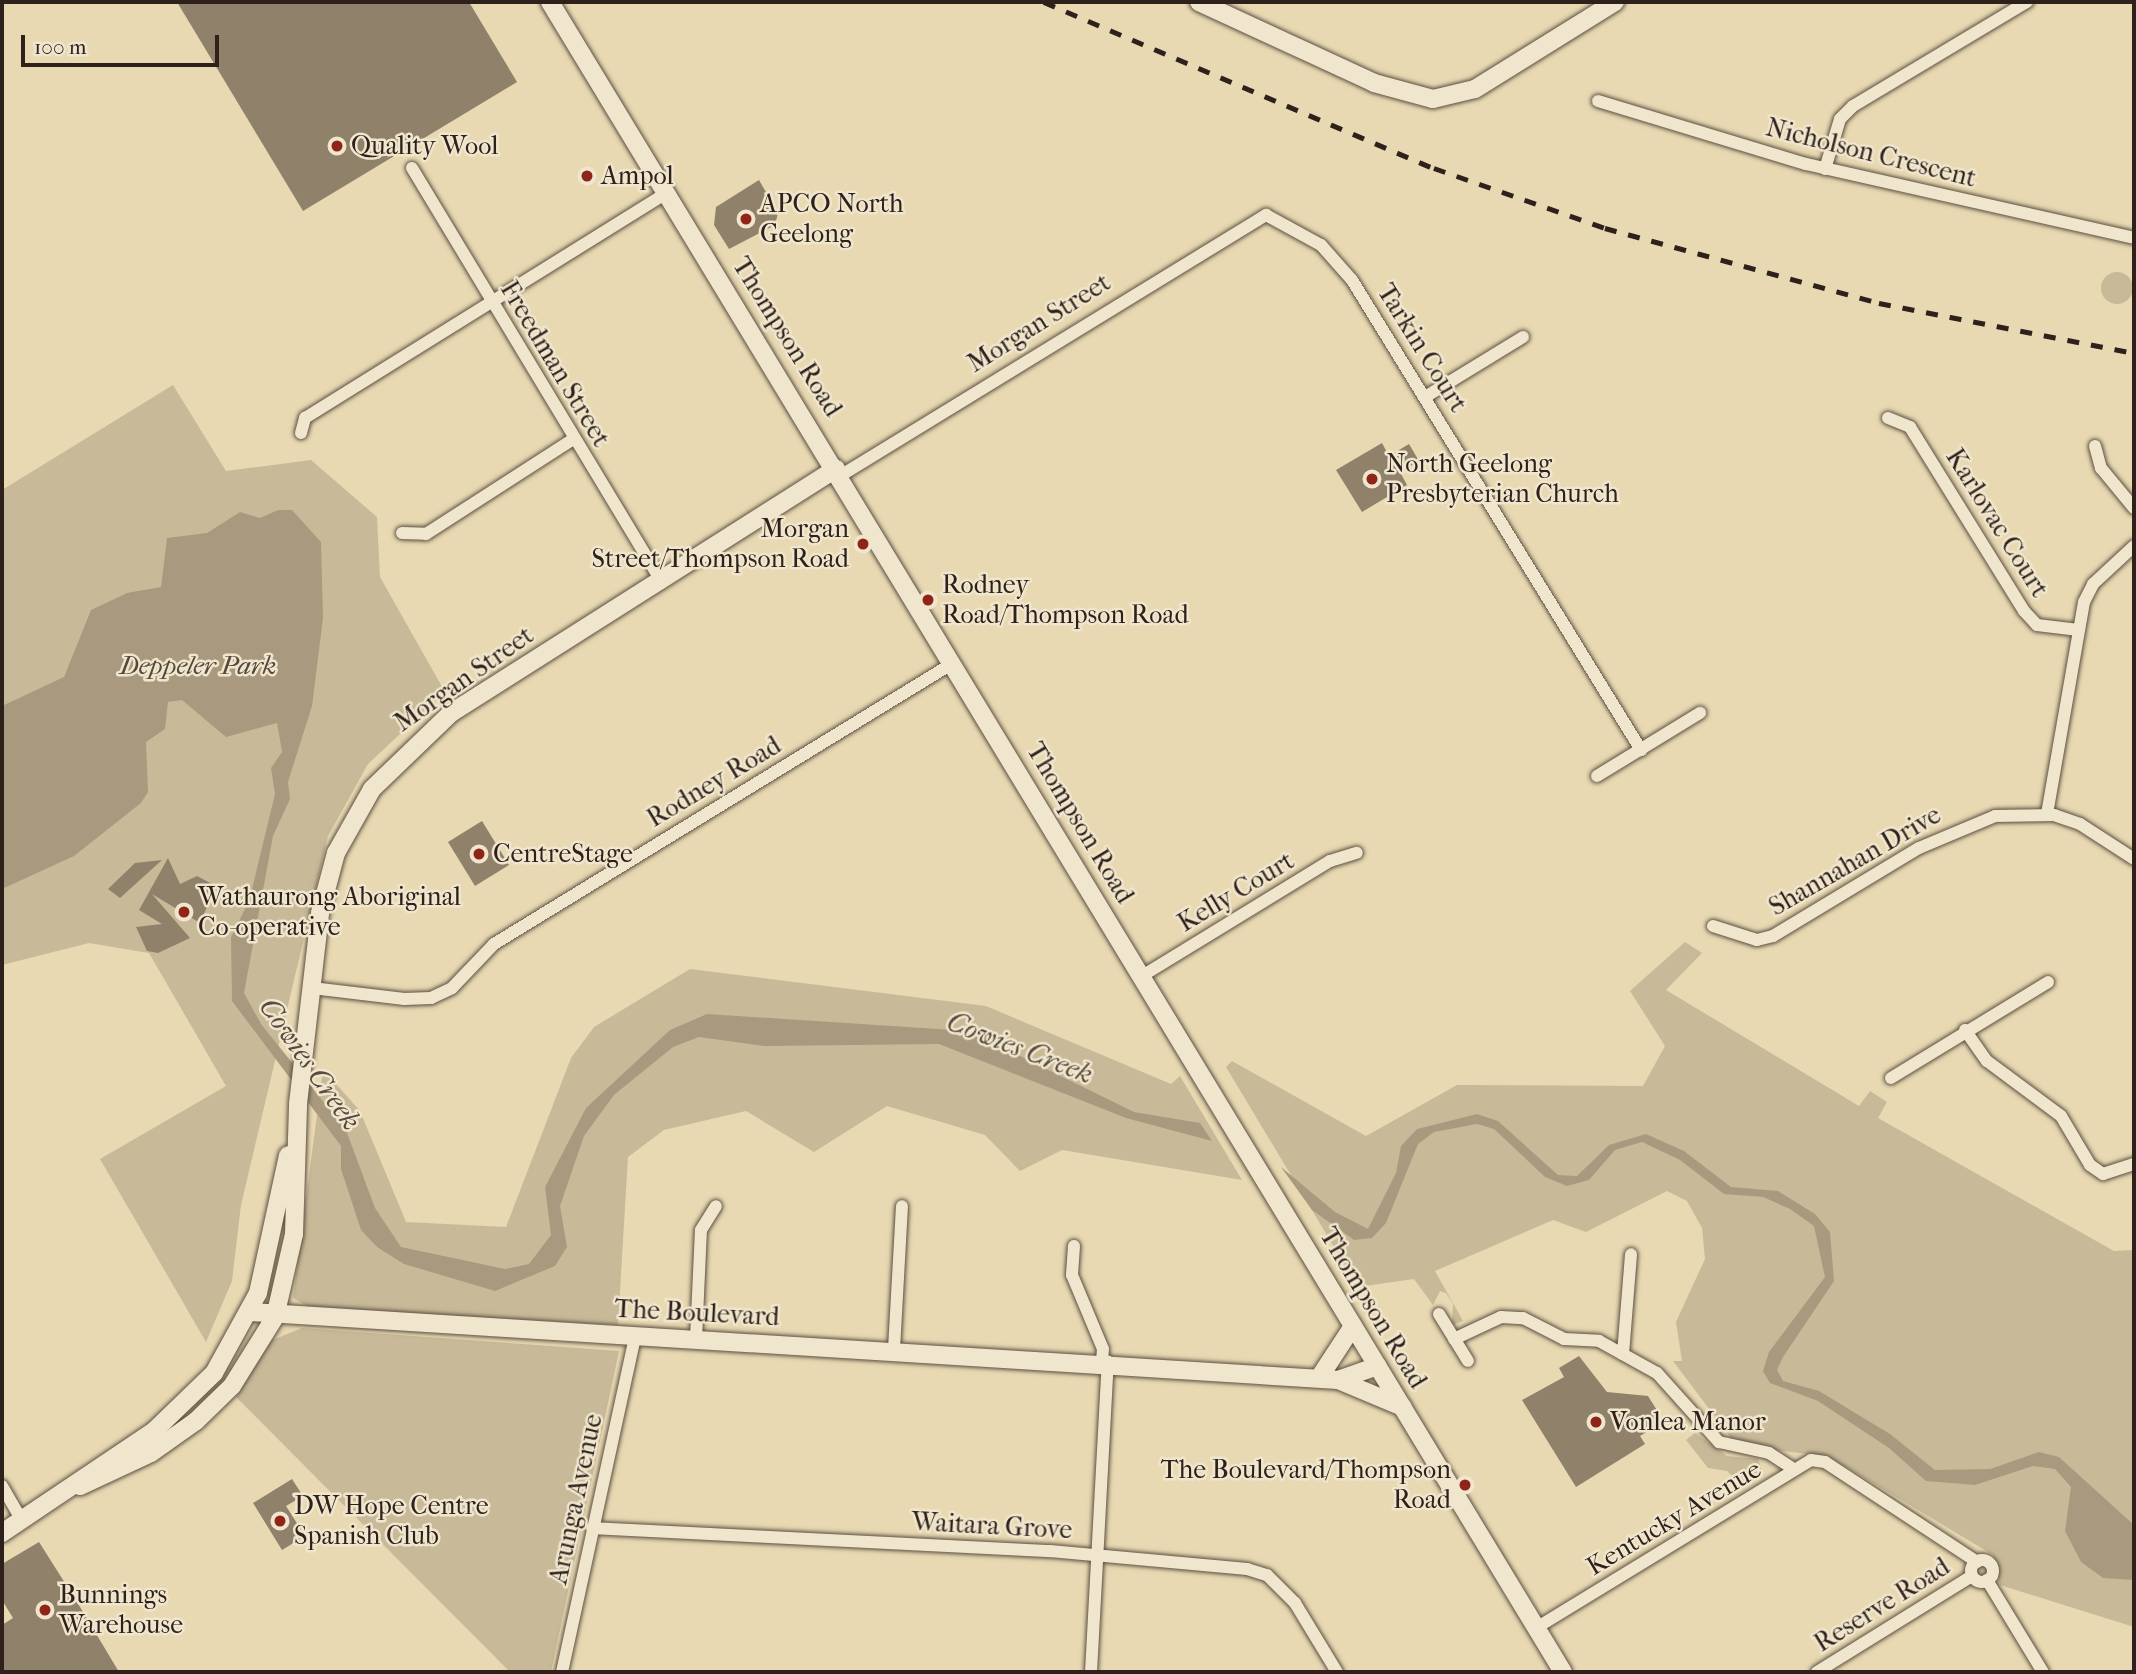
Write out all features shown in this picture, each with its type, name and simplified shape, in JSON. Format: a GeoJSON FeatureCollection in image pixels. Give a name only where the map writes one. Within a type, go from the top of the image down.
{"type":"FeatureCollection","features":[{"type":"Feature","properties":{"kind":"main road","name":"Thompson Road"},"geometry":{"type":"LineString","coordinates":[[550,2],[838,472],[1563,1672]]}},
{"type":"Feature","properties":{"kind":"main road"},"geometry":{"type":"LineString","coordinates":[[1199,2],[1374,83],[1433,99],[1475,89],[1615,2]]}},
{"type":"Feature","properties":{"kind":"main road","name":"Morgan Street"},"geometry":{"type":"LineString","coordinates":[[275,1317],[294,1234],[302,1056],[332,864],[382,776],[437,723],[838,472]]}},
{"type":"Feature","properties":{"kind":"main road","name":"Morgan Street"},"geometry":{"type":"LineString","coordinates":[[251,1312],[269,1256],[298,1104]]}},
{"type":"Feature","properties":{"kind":"main road"},"geometry":{"type":"LineString","coordinates":[[80,1486],[194,1397],[251,1312]]}},
{"type":"Feature","properties":{"kind":"main road","name":"The Boulevard"},"geometry":{"type":"LineString","coordinates":[[251,1312],[275,1317],[1105,1361],[1338,1380],[1378,1366]]}},
{"type":"Feature","properties":{"kind":"main road"},"geometry":{"type":"LineString","coordinates":[[2,1533],[80,1486],[151,1453],[207,1412],[246,1367],[275,1317]]}},
{"type":"Feature","properties":{"kind":"main road"},"geometry":{"type":"LineString","coordinates":[[1319,1378],[1353,1326]]}},
{"type":"Feature","properties":{"kind":"main road"},"geometry":{"type":"LineString","coordinates":[[1338,1380],[1403,1407]]}},
{"type":"Feature","properties":{"kind":"street"},"geometry":{"type":"LineString","coordinates":[[1825,169],[1840,119],[1853,106],[2027,2]]}},
{"type":"Feature","properties":{"kind":"street","name":"Nicholson Crescent"},"geometry":{"type":"LineString","coordinates":[[1598,101],[1825,169],[2134,238]]}},
{"type":"Feature","properties":{"kind":"street","name":"Freedman Street"},"geometry":{"type":"LineString","coordinates":[[412,168],[572,440],[661,581]]}},
{"type":"Feature","properties":{"kind":"street"},"geometry":{"type":"LineString","coordinates":[[301,433],[305,418],[667,193]]}},
{"type":"Feature","properties":{"kind":"street","name":"Morgan Street"},"geometry":{"type":"LineString","coordinates":[[838,472],[1266,215]]}},
{"type":"Feature","properties":{"kind":"street","name":"Tarkin Court"},"geometry":{"type":"LineString","coordinates":[[1266,215],[1334,256],[1425,397],[1641,750]]}},
{"type":"Feature","properties":{"kind":"street"},"geometry":{"type":"LineString","coordinates":[[1425,397],[1523,337]]}},
{"type":"Feature","properties":{"kind":"street","name":"Karlovac Court"},"geometry":{"type":"LineString","coordinates":[[1888,418],[1910,427],[2030,618],[2037,625],[2080,630]]}},
{"type":"Feature","properties":{"kind":"street"},"geometry":{"type":"LineString","coordinates":[[402,533],[426,534],[572,440]]}},
{"type":"Feature","properties":{"kind":"street"},"geometry":{"type":"LineString","coordinates":[[2095,446],[2101,468],[2134,508]]}},
{"type":"Feature","properties":{"kind":"street"},"geometry":{"type":"LineString","coordinates":[[2047,814],[2080,630],[2093,584],[2134,545]]}},
{"type":"Feature","properties":{"kind":"street","name":"Rodney Road"},"geometry":{"type":"LineString","coordinates":[[312,988],[404,999],[431,998],[452,988],[494,944],[953,663]]}},
{"type":"Feature","properties":{"kind":"street"},"geometry":{"type":"LineString","coordinates":[[1597,776],[1700,713]]}},
{"type":"Feature","properties":{"kind":"street","name":"Shannahan Drive"},"geometry":{"type":"LineString","coordinates":[[1713,926],[1757,940],[1773,936],[1960,826],[2027,811],[2081,824],[2134,859]]}},
{"type":"Feature","properties":{"kind":"street","name":"Kelly Court"},"geometry":{"type":"LineString","coordinates":[[1142,976],[1330,861],[1357,853]]}},
{"type":"Feature","properties":{"kind":"street"},"geometry":{"type":"LineString","coordinates":[[1891,1078],[1965,1030],[2048,982]]}},
{"type":"Feature","properties":{"kind":"street"},"geometry":{"type":"LineString","coordinates":[[1965,1030],[1987,1060],[2061,1116],[2090,1165],[2103,1174],[2134,1164]]}},
{"type":"Feature","properties":{"kind":"street"},"geometry":{"type":"LineString","coordinates":[[696,1339],[701,1230],[716,1206]]}},
{"type":"Feature","properties":{"kind":"street"},"geometry":{"type":"LineString","coordinates":[[894,1349],[902,1206]]}},
{"type":"Feature","properties":{"kind":"street"},"geometry":{"type":"LineString","coordinates":[[1074,1247],[1072,1275],[1103,1349],[1105,1361],[1091,1672]]}},
{"type":"Feature","properties":{"kind":"street"},"geometry":{"type":"LineString","coordinates":[[1623,1354],[1631,1254]]}},
{"type":"Feature","properties":{"kind":"street"},"geometry":{"type":"LineString","coordinates":[[1439,1314],[1468,1362]]}},
{"type":"Feature","properties":{"kind":"street"},"geometry":{"type":"LineString","coordinates":[[1454,1339],[1501,1317],[1523,1318],[1564,1339],[1599,1341],[1663,1379],[1719,1442],[1769,1453],[1792,1468]]}},
{"type":"Feature","properties":{"kind":"street","name":"Arunga Avenue"},"geometry":{"type":"LineString","coordinates":[[562,1672],[635,1336]]}},
{"type":"Feature","properties":{"kind":"street","name":"Kentucky Avenue"},"geometry":{"type":"LineString","coordinates":[[1536,1628],[1792,1468],[1825,1462],[1977,1562]]}},
{"type":"Feature","properties":{"kind":"street"},"geometry":{"type":"LineString","coordinates":[[2,1486],[22,1520]]}},
{"type":"Feature","properties":{"kind":"street","name":"Waitara Grove"},"geometry":{"type":"LineString","coordinates":[[592,1528],[1097,1555],[1268,1575],[1295,1603],[1337,1672]]}},
{"type":"Feature","properties":{"kind":"street"},"geometry":{"type":"LineString","coordinates":[[1987,1580],[1972,1576],[1977,1562],[1990,1564],[1987,1580],[2043,1672]]}},
{"type":"Feature","properties":{"kind":"street","name":"Reserve Road"},"geometry":{"type":"LineString","coordinates":[[1817,1672],[1972,1576]]}},
{"type":"Feature","properties":{"kind":"green space"},"geometry":{"type":"Polygon","coordinates":[[[2117,272],[2128,277],[2133,288],[2128,299],[2117,304],[2106,299],[2101,288],[2106,277],[2117,272]]]}},
{"type":"Feature","properties":{"kind":"green space","name":"Deppeler Park"},"geometry":{"type":"Polygon","coordinates":[[[173,385],[226,471],[311,460],[377,517],[380,577],[445,692],[368,764],[328,836],[241,1205],[232,1281],[206,1342],[100,1159],[226,1086],[149,953],[89,943],[2,965],[2,490],[173,385]]]}},
{"type":"Feature","properties":{"kind":"green space"},"geometry":{"type":"Polygon","coordinates":[[[1685,942],[1702,953],[1666,990],[1859,1106],[1870,1091],[1887,1102],[1878,1118],[2114,1251],[2134,1250],[2134,1627],[2000,1585],[1993,1555],[1828,1456],[1737,1446],[1673,1361],[1682,1361],[1676,1322],[1705,1259],[1702,1228],[1687,1201],[1667,1191],[1586,1232],[1553,1220],[1435,1271],[1463,1321],[1452,1325],[1453,1304],[1446,1293],[1440,1291],[1433,1305],[1414,1279],[1358,1287],[1226,1067],[1232,1061],[1366,1136],[1457,1085],[1643,1086],[1665,1046],[1630,991],[1685,942]]]}},
{"type":"Feature","properties":{"kind":"green space"},"geometry":{"type":"Polygon","coordinates":[[[690,969],[986,1006],[1171,1084],[1180,1076],[1242,1180],[1062,1150],[1020,1171],[985,1135],[887,1106],[814,1152],[746,1111],[664,1130],[628,1157],[618,1325],[311,1308],[293,1298],[323,1069],[360,1111],[406,1222],[506,1227],[571,1058],[594,1027],[690,969]]]}},
{"type":"Feature","properties":{"kind":"green space"},"geometry":{"type":"Polygon","coordinates":[[[302,1328],[619,1351],[551,1672],[510,1672],[236,1397],[270,1341],[302,1328]]]}},
{"type":"Feature","properties":{"kind":"green space"},"geometry":{"type":"Polygon","coordinates":[[[1695,1433],[1727,1456],[1758,1459],[1763,1473],[1745,1488],[1727,1471],[1708,1468],[1686,1440],[1695,1433]]]}},
{"type":"Feature","properties":{"kind":"shaded area","name":"Cowies Creek"},"geometry":{"type":"Polygon","coordinates":[[[278,510],[292,510],[321,542],[323,618],[312,706],[288,782],[290,799],[273,836],[244,993],[261,1024],[346,1130],[375,1208],[401,1247],[505,1269],[529,1264],[551,1235],[545,1187],[586,1108],[670,1030],[707,1014],[969,1031],[1134,1112],[1200,1123],[1212,1141],[1126,1118],[939,1044],[764,1046],[699,1037],[673,1047],[614,1095],[584,1136],[560,1206],[567,1247],[555,1266],[495,1291],[404,1264],[377,1247],[361,1230],[341,1169],[341,1146],[232,1001],[231,937],[249,901],[275,794],[271,768],[282,752],[277,723],[226,737],[182,700],[168,702],[165,729],[146,742],[148,792],[141,803],[74,856],[2,889],[2,706],[64,677],[91,610],[127,593],[161,587],[167,538],[207,533],[240,512],[260,518],[278,510]]]}},
{"type":"Feature","properties":{"kind":"shaded area"},"geometry":{"type":"Polygon","coordinates":[[[1477,1114],[1498,1121],[1558,1175],[1577,1176],[1609,1145],[1646,1134],[1684,1151],[1731,1187],[1778,1191],[1815,1214],[1830,1232],[1834,1281],[1783,1357],[1777,1370],[1783,1381],[1819,1391],[1890,1434],[1935,1470],[1990,1469],[2039,1452],[2059,1457],[2134,1525],[2134,1580],[2103,1578],[2081,1562],[2065,1531],[2071,1487],[2055,1469],[2033,1466],[1975,1485],[1926,1481],[1889,1448],[1818,1401],[1770,1383],[1763,1371],[1769,1352],[1825,1277],[1814,1226],[1790,1209],[1763,1197],[1724,1194],[1680,1160],[1642,1142],[1615,1150],[1589,1180],[1567,1186],[1545,1177],[1494,1129],[1477,1124],[1434,1132],[1418,1144],[1386,1223],[1372,1238],[1354,1240],[1312,1210],[1281,1167],[1335,1212],[1368,1229],[1396,1173],[1401,1146],[1417,1129],[1477,1114]]]}},
{"type":"Feature","properties":{"kind":"building","name":"Quality Wool"},"geometry":{"type":"Polygon","coordinates":[[[177,2],[469,2],[517,82],[303,211],[177,2]]]}},
{"type":"Feature","properties":{"kind":"building","name":"APCO North Geelong"},"geometry":{"type":"Polygon","coordinates":[[[759,180],[778,213],[775,225],[729,249],[714,225],[716,207],[759,180]]]}},
{"type":"Feature","properties":{"kind":"building","name":"North Geelong Presbyterian Church"},"geometry":{"type":"Polygon","coordinates":[[[1382,443],[1389,456],[1409,444],[1419,461],[1400,472],[1407,485],[1362,512],[1336,470],[1382,443]]]}},
{"type":"Feature","properties":{"kind":"building","name":"CentreStage"},"geometry":{"type":"Polygon","coordinates":[[[482,821],[509,865],[475,886],[448,842],[482,821]]]}},
{"type":"Feature","properties":{"kind":"building","name":"Wathaurong Aboriginal Co-operative"},"geometry":{"type":"Polygon","coordinates":[[[168,858],[180,884],[197,876],[216,886],[200,923],[152,894],[190,938],[158,953],[147,951],[136,927],[162,924],[139,910],[168,858]]]}},
{"type":"Feature","properties":{"kind":"building"},"geometry":{"type":"Polygon","coordinates":[[[162,860],[120,898],[108,889],[135,863],[162,860]]]}},
{"type":"Feature","properties":{"kind":"building","name":"Vonlea Manor"},"geometry":{"type":"Polygon","coordinates":[[[1579,1356],[1607,1392],[1648,1396],[1660,1415],[1654,1418],[1658,1425],[1640,1436],[1645,1444],[1576,1487],[1522,1400],[1564,1377],[1559,1368],[1579,1356]]]}},
{"type":"Feature","properties":{"kind":"building","name":"DW Hope Centre Spanish Club"},"geometry":{"type":"Polygon","coordinates":[[[292,1479],[303,1496],[286,1506],[305,1536],[282,1550],[253,1503],[292,1479]]]}},
{"type":"Feature","properties":{"kind":"building","name":"Bunnings Warehouse"},"geometry":{"type":"Polygon","coordinates":[[[39,1542],[119,1672],[2,1672],[2,1625],[13,1618],[2,1600],[2,1564],[39,1542]]]}},
{"type":"Feature","properties":{"kind":"railway"},"geometry":{"type":"LineString","coordinates":[[1044,2],[1434,168],[1605,228],[1879,303],[2134,353]]}},
{"type":"Feature","properties":{"kind":"place","name":"Quality Wool"},"geometry":{"type":"Point","coordinates":[337,146]}},
{"type":"Feature","properties":{"kind":"place","name":"Ampol"},"geometry":{"type":"Point","coordinates":[587,176]}},
{"type":"Feature","properties":{"kind":"place","name":"APCO North Geelong"},"geometry":{"type":"Point","coordinates":[746,219]}},
{"type":"Feature","properties":{"kind":"place","name":"North Geelong Presbyterian Church"},"geometry":{"type":"Point","coordinates":[1372,479]}},
{"type":"Feature","properties":{"kind":"place","name":"Morgan Street/Thompson Road"},"geometry":{"type":"Point","coordinates":[863,544]}},
{"type":"Feature","properties":{"kind":"place","name":"Rodney Road/Thompson Road"},"geometry":{"type":"Point","coordinates":[928,600]}},
{"type":"Feature","properties":{"kind":"place","name":"CentreStage"},"geometry":{"type":"Point","coordinates":[479,854]}},
{"type":"Feature","properties":{"kind":"place","name":"Wathaurong Aboriginal Co-operative"},"geometry":{"type":"Point","coordinates":[184,912]}},
{"type":"Feature","properties":{"kind":"place","name":"Vonlea Manor"},"geometry":{"type":"Point","coordinates":[1596,1422]}},
{"type":"Feature","properties":{"kind":"place","name":"The Boulevard/Thompson Road"},"geometry":{"type":"Point","coordinates":[1465,1485]}},
{"type":"Feature","properties":{"kind":"place","name":"DW Hope Centre Spanish Club"},"geometry":{"type":"Point","coordinates":[280,1521]}},
{"type":"Feature","properties":{"kind":"place","name":"Bunnings Warehouse"},"geometry":{"type":"Point","coordinates":[45,1610]}}]}
